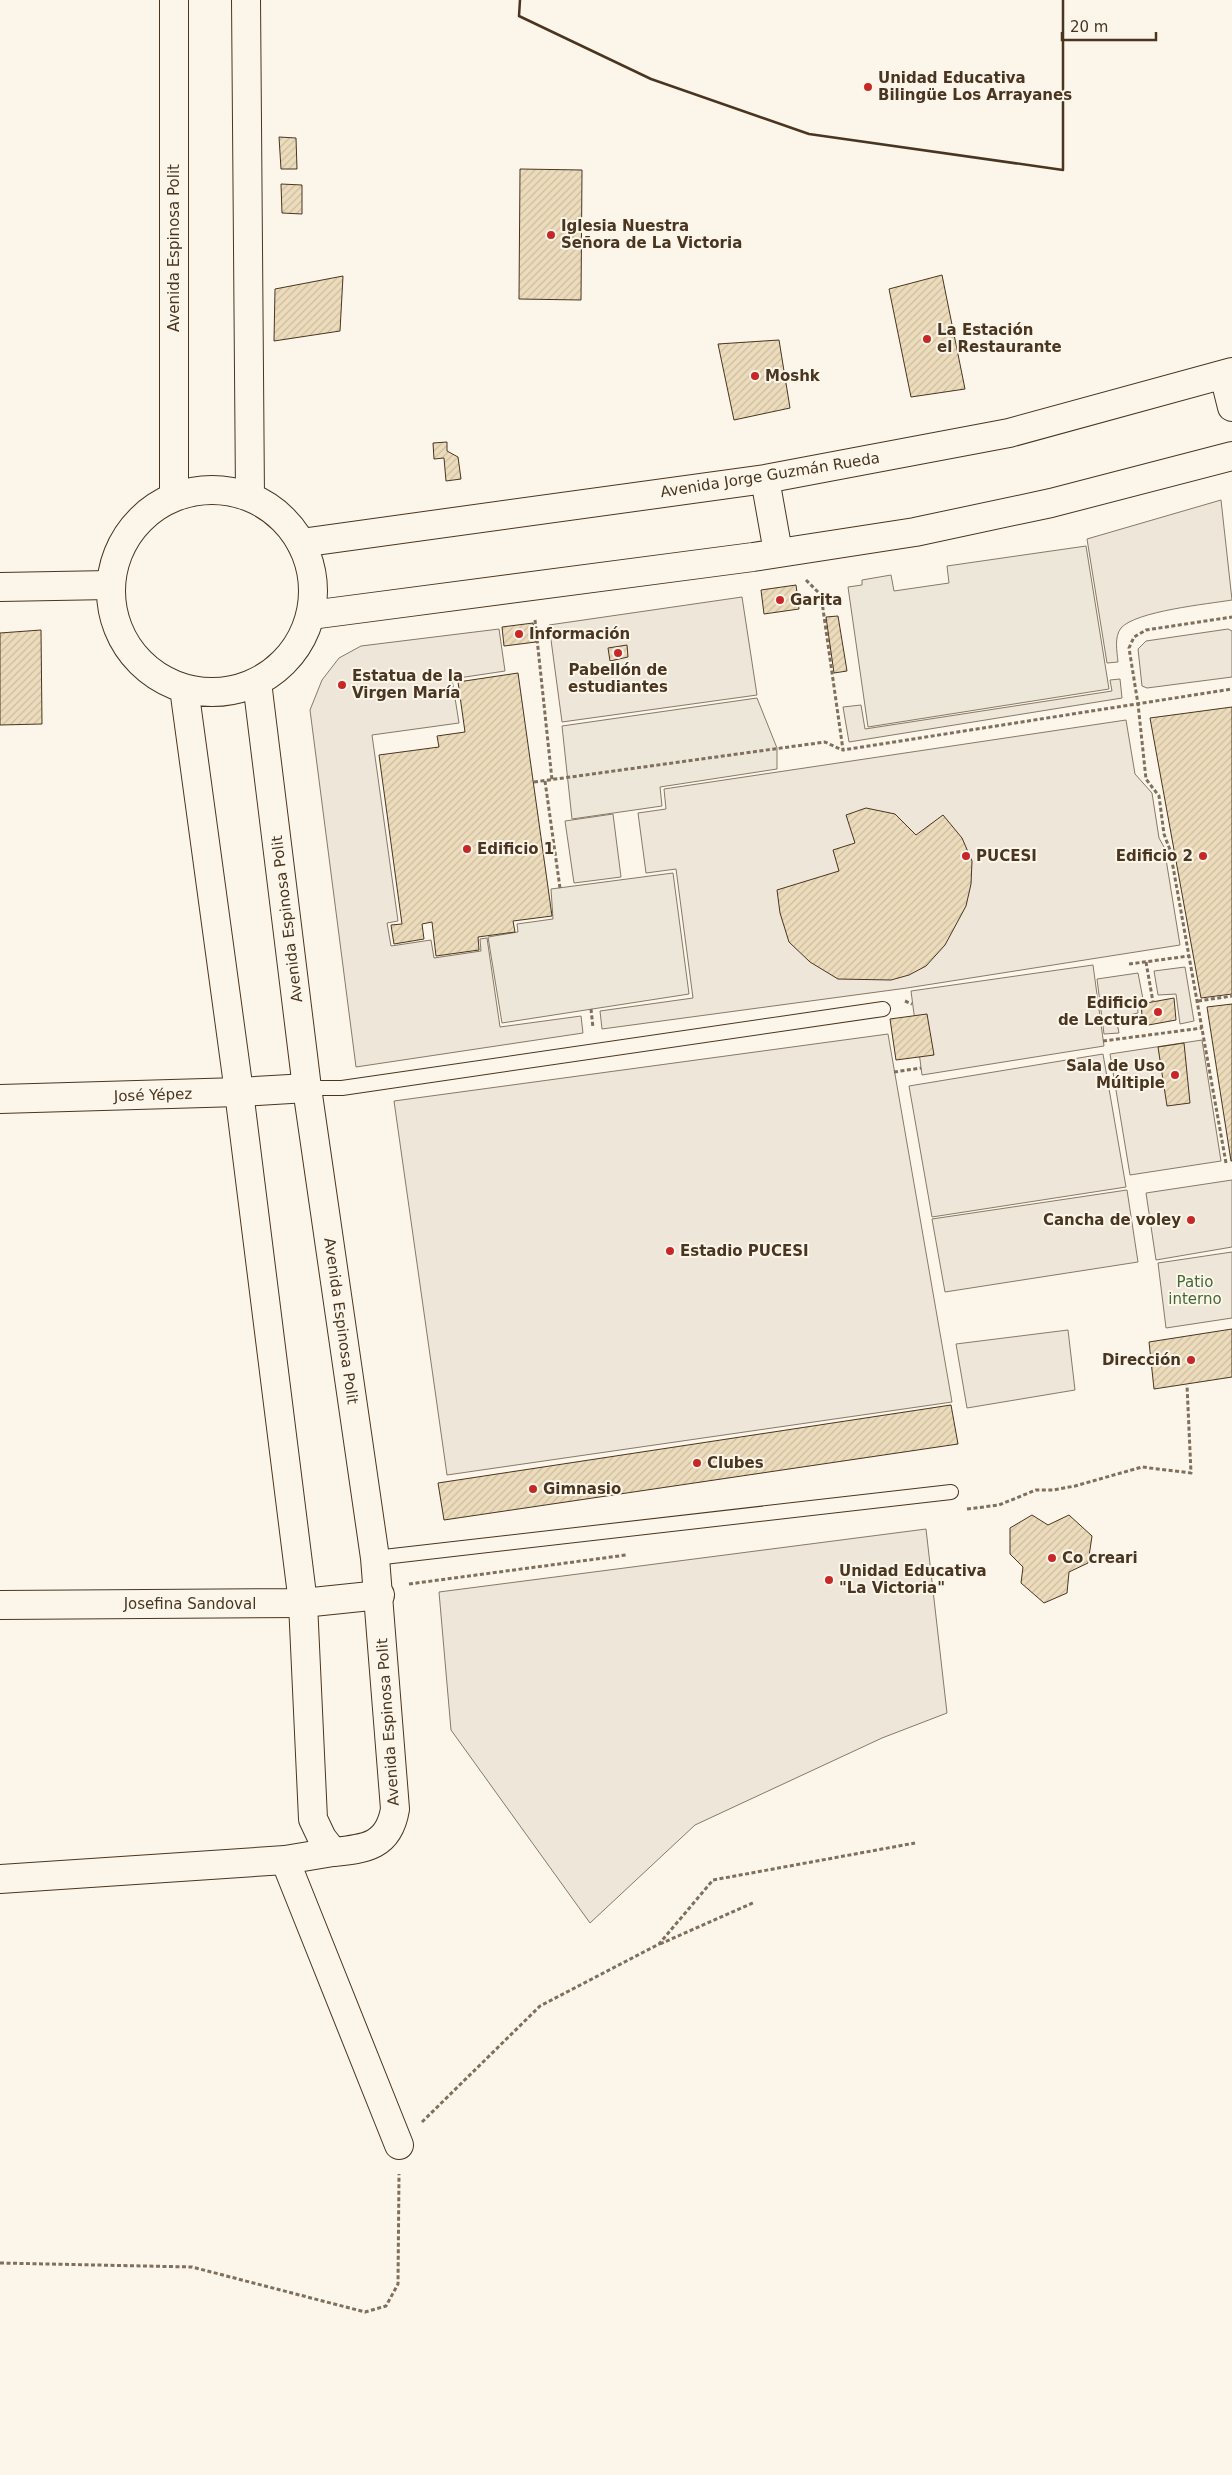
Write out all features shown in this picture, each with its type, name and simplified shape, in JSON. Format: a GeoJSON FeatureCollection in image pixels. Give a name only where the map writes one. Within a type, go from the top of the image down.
{"type":"FeatureCollection","features":[{"type":"Feature","properties":{"kind":"street","name":"Avenida Espinosa Polit"},"geometry":{"type":"LineString","coordinates":[[174,0],[174,496]]}},
{"type":"Feature","properties":{"kind":"street"},"geometry":{"type":"LineString","coordinates":[[246,0],[250,496]]}},
{"type":"Feature","properties":{"kind":"street"},"geometry":{"type":"LineString","coordinates":[[1228,373],[1232,407]]}},
{"type":"Feature","properties":{"kind":"street","name":"Avenida Jorge Guzmán Rueda"},"geometry":{"type":"LineString","coordinates":[[302,543],[764,479],[1009,433],[1228,373]]}},
{"type":"Feature","properties":{"kind":"street"},"geometry":{"type":"LineString","coordinates":[[311,615],[915,532],[1051,504],[1232,456]]}},
{"type":"Feature","properties":{"kind":"street"},"geometry":{"type":"LineString","coordinates":[[764,479],[778,552]]}},
{"type":"Feature","properties":{"kind":"street"},"geometry":{"type":"LineString","coordinates":[[199,490],[225,490],[250,496],[270,508],[288,524],[302,543],[311,567],[313,593],[311,615],[298,645],[280,666],[256,682],[225,691],[208,692],[184,688],[156,676],[134,655],[118,629],[110,586],[114,568],[126,537],[147,513],[174,496],[199,490]]}},
{"type":"Feature","properties":{"kind":"street"},"geometry":{"type":"LineString","coordinates":[[0,587],[110,586]]}},
{"type":"Feature","properties":{"kind":"street","name":"Avenida Espinosa Polit"},"geometry":{"type":"LineString","coordinates":[[0,1879],[285,1860],[359,1850],[378,1841],[392,1826],[395,1809],[380,1595],[307,1088],[256,682]]}},
{"type":"Feature","properties":{"kind":"street"},"geometry":{"type":"LineString","coordinates":[[184,688],[239,1092],[303,1603],[313,1818],[322,1838],[333,1852]]}},
{"type":"Feature","properties":{"kind":"street","name":"José Yépez"},"geometry":{"type":"LineString","coordinates":[[0,1099],[239,1092],[307,1088]]}},
{"type":"Feature","properties":{"kind":"street","name":"Josefina Sandoval"},"geometry":{"type":"LineString","coordinates":[[0,1605],[303,1603],[380,1595]]}},
{"type":"Feature","properties":{"kind":"street"},"geometry":{"type":"LineString","coordinates":[[285,1860],[399,2145]]}},
{"type":"Feature","properties":{"kind":"lane"},"geometry":{"type":"LineString","coordinates":[[307,1088],[342,1088],[883,1008]]}},
{"type":"Feature","properties":{"kind":"lane"},"geometry":{"type":"LineString","coordinates":[[375,1558],[951,1492]]}},
{"type":"Feature","properties":{"kind":"path"},"geometry":{"type":"LineString","coordinates":[[806,580],[821,596],[843,750]]}},
{"type":"Feature","properties":{"kind":"path"},"geometry":{"type":"LineString","coordinates":[[1226,1163],[1170,850],[1164,834],[1159,796],[1146,779],[1138,704],[1129,648],[1134,637],[1146,630],[1232,617]]}},
{"type":"Feature","properties":{"kind":"path"},"geometry":{"type":"LineString","coordinates":[[535,620],[552,780]]}},
{"type":"Feature","properties":{"kind":"path"},"geometry":{"type":"LineString","coordinates":[[534,782],[825,742],[843,750],[1232,689]]}},
{"type":"Feature","properties":{"kind":"path"},"geometry":{"type":"LineString","coordinates":[[546,781],[560,888]]}},
{"type":"Feature","properties":{"kind":"path"},"geometry":{"type":"LineString","coordinates":[[1129,964],[1189,956]]}},
{"type":"Feature","properties":{"kind":"path"},"geometry":{"type":"LineString","coordinates":[[1146,962],[1153,1002]]}},
{"type":"Feature","properties":{"kind":"path"},"geometry":{"type":"LineString","coordinates":[[1198,1001],[1232,996]]}},
{"type":"Feature","properties":{"kind":"path"},"geometry":{"type":"LineString","coordinates":[[591,1009],[594,1032]]}},
{"type":"Feature","properties":{"kind":"path"},"geometry":{"type":"LineString","coordinates":[[1103,1041],[1202,1028]]}},
{"type":"Feature","properties":{"kind":"path"},"geometry":{"type":"LineString","coordinates":[[894,1072],[921,1068]]}},
{"type":"Feature","properties":{"kind":"path"},"geometry":{"type":"LineString","coordinates":[[659,1944],[713,1880],[915,1843]]}},
{"type":"Feature","properties":{"kind":"path"},"geometry":{"type":"LineString","coordinates":[[0,2263],[192,2268],[365,2312],[386,2306],[398,2284],[399,2145],[540,2006],[659,1944],[754,1902]]}},
{"type":"Feature","properties":{"kind":"green space"},"geometry":{"type":"Polygon","coordinates":[[[1221,500],[1232,600],[1173,609],[1129,622],[1121,628],[1117,636],[1118,662],[1107,663],[1087,539],[1221,500]]]}},
{"type":"Feature","properties":{"kind":"green space"},"geometry":{"type":"Polygon","coordinates":[[[742,597],[757,695],[562,722],[549,625],[742,597]]]}},
{"type":"Feature","properties":{"kind":"green space"},"geometry":{"type":"Polygon","coordinates":[[[499,629],[505,671],[452,679],[459,723],[372,735],[398,921],[387,923],[391,946],[431,940],[434,958],[481,951],[480,939],[487,938],[500,1027],[581,1016],[583,1033],[356,1067],[310,710],[322,680],[339,658],[361,646],[499,629]]]}},
{"type":"Feature","properties":{"kind":"green space"},"geometry":{"type":"Polygon","coordinates":[[[1228,629],[1232,631],[1232,677],[1147,688],[1142,686],[1138,649],[1146,641],[1228,629]]]}},
{"type":"Feature","properties":{"kind":"green space"},"geometry":{"type":"Polygon","coordinates":[[[1120,679],[1122,698],[849,742],[843,707],[861,705],[865,729],[1112,691],[1110,680],[1120,679]]]}},
{"type":"Feature","properties":{"kind":"green space"},"geometry":{"type":"Polygon","coordinates":[[[1126,720],[1135,774],[1152,793],[1159,838],[1164,847],[1180,945],[907,988],[602,1029],[600,1011],[693,998],[676,869],[646,873],[638,813],[666,809],[664,789],[1126,720]]]}},
{"type":"Feature","properties":{"kind":"green space"},"geometry":{"type":"Polygon","coordinates":[[[613,814],[621,877],[574,883],[565,821],[613,814]]]}},
{"type":"Feature","properties":{"kind":"green space"},"geometry":{"type":"Polygon","coordinates":[[[1093,965],[1104,1046],[922,1075],[911,991],[1093,965]]]}},
{"type":"Feature","properties":{"kind":"green space"},"geometry":{"type":"Polygon","coordinates":[[[1185,967],[1194,1021],[1180,1024],[1176,994],[1158,995],[1154,971],[1185,967]]]}},
{"type":"Feature","properties":{"kind":"green space"},"geometry":{"type":"Polygon","coordinates":[[[1138,973],[1143,999],[1137,1001],[1138,1013],[1116,1018],[1119,1033],[1104,1034],[1097,979],[1138,973]]]}},
{"type":"Feature","properties":{"kind":"green space","name":"Estadio PUCESI"},"geometry":{"type":"Polygon","coordinates":[[[888,1034],[952,1402],[447,1475],[394,1101],[888,1034]]]}},
{"type":"Feature","properties":{"kind":"green space"},"geometry":{"type":"Polygon","coordinates":[[[1202,1040],[1221,1161],[1130,1175],[1110,1054],[1202,1040]]]}},
{"type":"Feature","properties":{"kind":"green space"},"geometry":{"type":"Polygon","coordinates":[[[1103,1054],[1126,1187],[932,1217],[909,1086],[1103,1054]]]}},
{"type":"Feature","properties":{"kind":"green space","name":"Cancha de voley"},"geometry":{"type":"Polygon","coordinates":[[[1232,1180],[1232,1247],[1156,1260],[1146,1193],[1232,1180]]]}},
{"type":"Feature","properties":{"kind":"green space"},"geometry":{"type":"Polygon","coordinates":[[[1127,1190],[1138,1262],[945,1292],[932,1219],[1127,1190]]]}},
{"type":"Feature","properties":{"kind":"green space","name":"Patio interno"},"geometry":{"type":"Polygon","coordinates":[[[1232,1252],[1232,1318],[1166,1328],[1158,1263],[1232,1252]]]}},
{"type":"Feature","properties":{"kind":"green space"},"geometry":{"type":"Polygon","coordinates":[[[1068,1330],[1075,1390],[967,1408],[956,1344],[1068,1330]]]}},
{"type":"Feature","properties":{"kind":"green space"},"geometry":{"type":"Polygon","coordinates":[[[926,1529],[947,1713],[882,1738],[695,1825],[590,1923],[451,1730],[439,1592],[926,1529]]]}},
{"type":"Feature","properties":{"kind":"shaded area"},"geometry":{"type":"Polygon","coordinates":[[[1086,546],[1109,689],[868,727],[848,587],[862,585],[862,580],[891,575],[894,591],[949,583],[947,566],[1086,546]]]}},
{"type":"Feature","properties":{"kind":"shaded area"},"geometry":{"type":"Polygon","coordinates":[[[757,698],[777,748],[777,769],[660,787],[662,806],[572,819],[562,726],[757,698]]]}},
{"type":"Feature","properties":{"kind":"shaded area"},"geometry":{"type":"Polygon","coordinates":[[[673,873],[689,994],[502,1023],[488,937],[518,932],[517,924],[553,919],[551,889],[673,873]]]}},
{"type":"Feature","properties":{"kind":"building"},"geometry":{"type":"Polygon","coordinates":[[[279,137],[296,138],[297,169],[281,169],[279,137]]]}},
{"type":"Feature","properties":{"kind":"building","name":"Iglesia Nuestra Señora de La Victoria"},"geometry":{"type":"Polygon","coordinates":[[[520,169],[582,170],[581,300],[519,299],[520,169]]]}},
{"type":"Feature","properties":{"kind":"building"},"geometry":{"type":"Polygon","coordinates":[[[281,184],[302,185],[302,214],[282,213],[281,184]]]}},
{"type":"Feature","properties":{"kind":"building","name":"La Estación el Restaurante"},"geometry":{"type":"Polygon","coordinates":[[[942,275],[965,389],[911,397],[889,289],[942,275]]]}},
{"type":"Feature","properties":{"kind":"building"},"geometry":{"type":"Polygon","coordinates":[[[343,276],[340,331],[274,341],[275,289],[343,276]]]}},
{"type":"Feature","properties":{"kind":"building","name":"Moshk"},"geometry":{"type":"Polygon","coordinates":[[[779,340],[790,408],[734,420],[718,344],[779,340]]]}},
{"type":"Feature","properties":{"kind":"building"},"geometry":{"type":"Polygon","coordinates":[[[447,442],[447,451],[458,457],[461,479],[446,481],[444,458],[434,459],[433,443],[447,442]]]}},
{"type":"Feature","properties":{"kind":"building","name":"Garita"},"geometry":{"type":"Polygon","coordinates":[[[796,585],[799,609],[764,614],[761,590],[796,585]]]}},
{"type":"Feature","properties":{"kind":"building"},"geometry":{"type":"Polygon","coordinates":[[[838,616],[847,671],[834,673],[826,617],[838,616]]]}},
{"type":"Feature","properties":{"kind":"building","name":"Información"},"geometry":{"type":"Polygon","coordinates":[[[533,623],[536,642],[504,646],[502,627],[533,623]]]}},
{"type":"Feature","properties":{"kind":"building"},"geometry":{"type":"Polygon","coordinates":[[[41,630],[42,724],[0,725],[0,633],[41,630]]]}},
{"type":"Feature","properties":{"kind":"building","name":"Pabellón de estudiantes"},"geometry":{"type":"Polygon","coordinates":[[[627,645],[628,657],[610,661],[608,648],[627,645]]]}},
{"type":"Feature","properties":{"kind":"building","name":"Edificio 1"},"geometry":{"type":"Polygon","coordinates":[[[518,673],[552,916],[513,921],[515,932],[478,937],[479,950],[436,956],[432,922],[422,924],[424,939],[394,944],[391,925],[402,924],[379,755],[439,747],[437,736],[465,732],[458,682],[518,673]]]}},
{"type":"Feature","properties":{"kind":"building","name":"Edificio 2"},"geometry":{"type":"Polygon","coordinates":[[[1232,707],[1232,994],[1201,998],[1150,718],[1232,707]]]}},
{"type":"Feature","properties":{"kind":"building"},"geometry":{"type":"Polygon","coordinates":[[[866,808],[895,814],[916,835],[943,815],[962,838],[972,861],[971,884],[966,906],[945,945],[926,966],[909,975],[891,980],[838,979],[810,962],[789,942],[780,913],[777,890],[839,871],[833,850],[855,843],[846,815],[866,808]]]}},
{"type":"Feature","properties":{"kind":"building","name":"Edificio de Lectura"},"geometry":{"type":"Polygon","coordinates":[[[1174,998],[1176,1020],[1143,1026],[1141,1004],[1174,998]]]}},
{"type":"Feature","properties":{"kind":"building"},"geometry":{"type":"Polygon","coordinates":[[[1232,1004],[1232,1161],[1231,1161],[1207,1007],[1232,1004]]]}},
{"type":"Feature","properties":{"kind":"building"},"geometry":{"type":"Polygon","coordinates":[[[927,1014],[934,1055],[896,1060],[890,1019],[927,1014]]]}},
{"type":"Feature","properties":{"kind":"building","name":"Sala de Uso Múltiple"},"geometry":{"type":"Polygon","coordinates":[[[1184,1043],[1190,1103],[1167,1106],[1158,1047],[1184,1043]]]}},
{"type":"Feature","properties":{"kind":"building","name":"Dirección"},"geometry":{"type":"Polygon","coordinates":[[[1232,1329],[1232,1377],[1154,1389],[1149,1342],[1232,1329]]]}},
{"type":"Feature","properties":{"kind":"building","name":"Clubes"},"geometry":{"type":"Polygon","coordinates":[[[951,1405],[958,1444],[444,1520],[438,1483],[951,1405]]]}},
{"type":"Feature","properties":{"kind":"building","name":"Co creari"},"geometry":{"type":"Polygon","coordinates":[[[1032,1515],[1048,1525],[1069,1515],[1092,1536],[1088,1563],[1069,1572],[1067,1593],[1044,1603],[1021,1583],[1023,1567],[1010,1554],[1010,1528],[1032,1515]]]}},
{"type":"Feature","properties":{"kind":"wall"},"geometry":{"type":"LineString","coordinates":[[520,0],[519,16],[651,79],[809,134],[1063,170],[1063,0]]}},
{"type":"Feature","properties":{"kind":"place","name":"Unidad Educativa Bilingüe Los Arrayanes"},"geometry":{"type":"Point","coordinates":[868,87]}},
{"type":"Feature","properties":{"kind":"place","name":"Iglesia Nuestra Señora de La Victoria"},"geometry":{"type":"Point","coordinates":[551,235]}},
{"type":"Feature","properties":{"kind":"place","name":"La Estación el Restaurante"},"geometry":{"type":"Point","coordinates":[927,339]}},
{"type":"Feature","properties":{"kind":"place","name":"Moshk"},"geometry":{"type":"Point","coordinates":[755,376]}},
{"type":"Feature","properties":{"kind":"place","name":"Garita"},"geometry":{"type":"Point","coordinates":[780,600]}},
{"type":"Feature","properties":{"kind":"place","name":"Información"},"geometry":{"type":"Point","coordinates":[519,634]}},
{"type":"Feature","properties":{"kind":"place","name":"Pabellón de estudiantes"},"geometry":{"type":"Point","coordinates":[618,653]}},
{"type":"Feature","properties":{"kind":"place","name":"Estatua de la Virgen María"},"geometry":{"type":"Point","coordinates":[342,685]}},
{"type":"Feature","properties":{"kind":"place","name":"Edificio 1"},"geometry":{"type":"Point","coordinates":[467,849]}},
{"type":"Feature","properties":{"kind":"place","name":"PUCESI"},"geometry":{"type":"Point","coordinates":[966,856]}},
{"type":"Feature","properties":{"kind":"place","name":"Edificio 2"},"geometry":{"type":"Point","coordinates":[1203,856]}},
{"type":"Feature","properties":{"kind":"place","name":"Edificio de Lectura"},"geometry":{"type":"Point","coordinates":[1158,1012]}},
{"type":"Feature","properties":{"kind":"place","name":"Sala de Uso Múltiple"},"geometry":{"type":"Point","coordinates":[1175,1075]}},
{"type":"Feature","properties":{"kind":"place","name":"Cancha de voley"},"geometry":{"type":"Point","coordinates":[1191,1220]}},
{"type":"Feature","properties":{"kind":"place","name":"Estadio PUCESI"},"geometry":{"type":"Point","coordinates":[670,1251]}},
{"type":"Feature","properties":{"kind":"place","name":"Dirección"},"geometry":{"type":"Point","coordinates":[1191,1360]}},
{"type":"Feature","properties":{"kind":"place","name":"Clubes"},"geometry":{"type":"Point","coordinates":[697,1463]}},
{"type":"Feature","properties":{"kind":"place","name":"Gimnasio"},"geometry":{"type":"Point","coordinates":[533,1489]}},
{"type":"Feature","properties":{"kind":"place","name":"Co creari"},"geometry":{"type":"Point","coordinates":[1052,1558]}},
{"type":"Feature","properties":{"kind":"place","name":"Unidad Educativa \"La Victoria\""},"geometry":{"type":"Point","coordinates":[829,1580]}}]}
